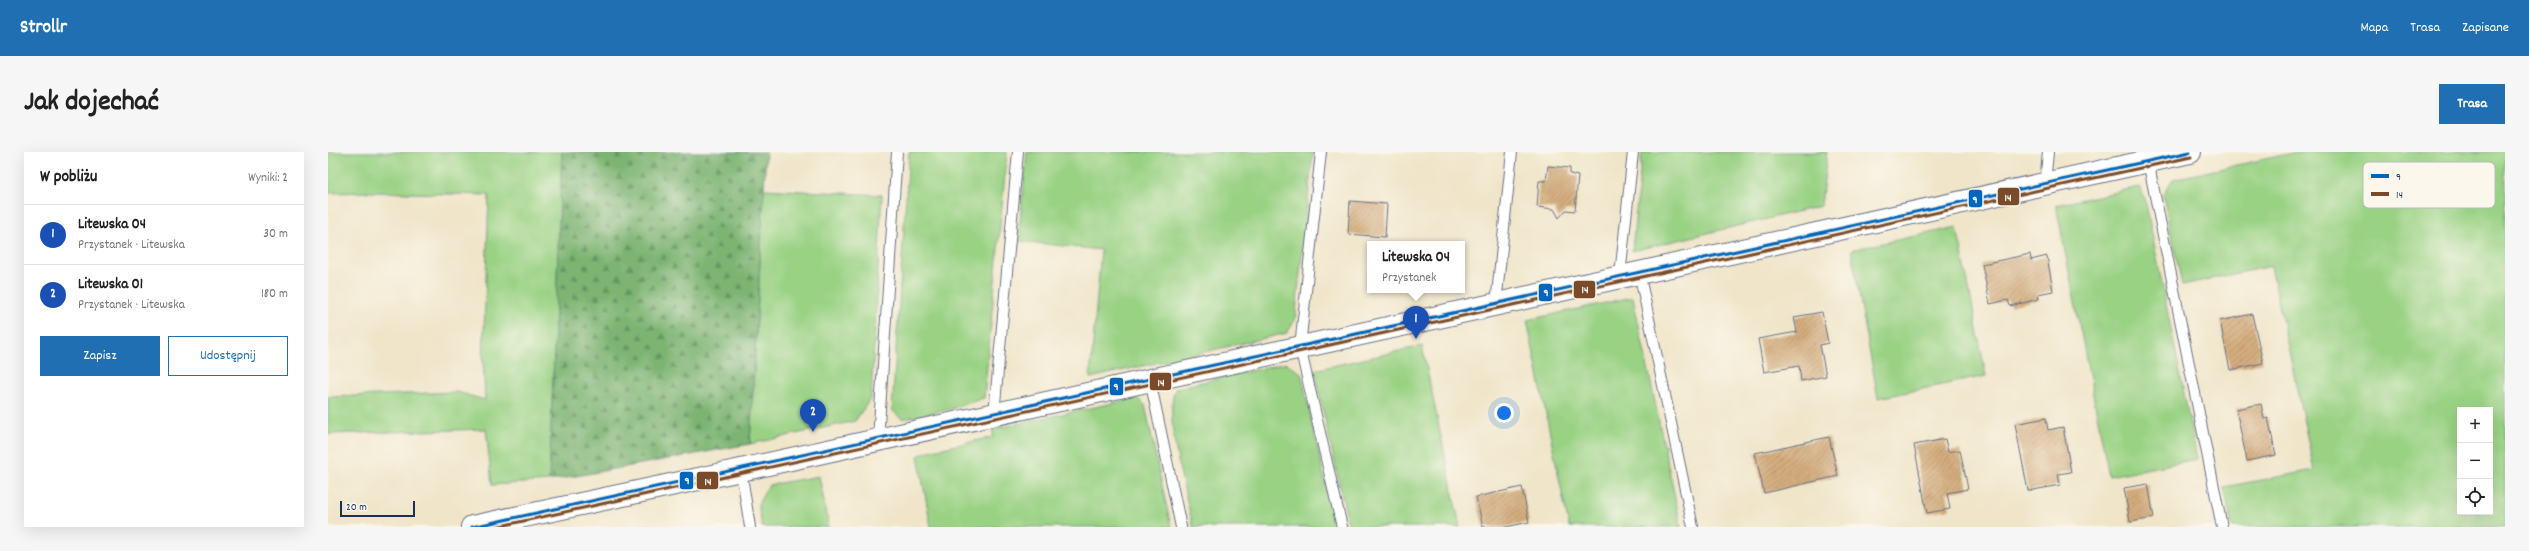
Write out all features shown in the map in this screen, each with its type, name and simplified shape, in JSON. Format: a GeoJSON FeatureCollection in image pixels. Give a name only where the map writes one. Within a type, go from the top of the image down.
{"type":"FeatureCollection","features":[{"type":"Feature","properties":{"kind":"street"},"geometry":{"type":"LineString","coordinates":[[472,527],[741,470],[2190,152]]}},
{"type":"Feature","properties":{"kind":"lane"},"geometry":{"type":"LineString","coordinates":[[878,440],[897,152]]}},
{"type":"Feature","properties":{"kind":"lane"},"geometry":{"type":"LineString","coordinates":[[994,414],[1018,152]]}},
{"type":"Feature","properties":{"kind":"lane"},"geometry":{"type":"LineString","coordinates":[[1321,152],[1300,347],[1342,527]]}},
{"type":"Feature","properties":{"kind":"lane"},"geometry":{"type":"LineString","coordinates":[[1496,304],[1512,152]]}},
{"type":"Feature","properties":{"kind":"lane"},"geometry":{"type":"LineString","coordinates":[[1633,152],[1629,274],[1693,527]]}},
{"type":"Feature","properties":{"kind":"lane"},"geometry":{"type":"LineString","coordinates":[[2045,184],[2048,152]]}},
{"type":"Feature","properties":{"kind":"lane"},"geometry":{"type":"LineString","coordinates":[[2148,161],[2222,527]]}},
{"type":"Feature","properties":{"kind":"lane"},"geometry":{"type":"LineString","coordinates":[[1150,380],[1181,527]]}},
{"type":"Feature","properties":{"kind":"lane"},"geometry":{"type":"LineString","coordinates":[[741,470],[750,527]]}},
{"type":"Feature","properties":{"kind":"green space"},"geometry":{"type":"Polygon","coordinates":[[[328,152],[562,152],[549,481],[492,485],[486,429],[328,434],[328,397],[457,392],[485,400],[483,358],[489,195],[372,192],[328,193],[328,152]]]}},
{"type":"Feature","properties":{"kind":"green space"},"geometry":{"type":"Polygon","coordinates":[[[562,152],[766,152],[750,444],[549,481],[562,152]]]}},
{"type":"Feature","properties":{"kind":"green space"},"geometry":{"type":"Polygon","coordinates":[[[909,152],[1007,152],[984,398],[951,409],[902,419],[892,410],[909,152]]]}},
{"type":"Feature","properties":{"kind":"green space"},"geometry":{"type":"Polygon","coordinates":[[[1027,152],[1313,152],[1295,320],[1287,333],[1090,378],[1101,250],[1018,241],[1027,152]]]}},
{"type":"Feature","properties":{"kind":"green space"},"geometry":{"type":"Polygon","coordinates":[[[1642,152],[1827,152],[1821,206],[1632,251],[1642,152]]]}},
{"type":"Feature","properties":{"kind":"green space"},"geometry":{"type":"Polygon","coordinates":[[[2297,152],[2505,152],[2505,527],[2232,527],[2224,487],[2314,470],[2271,266],[2182,285],[2163,195],[2173,179],[2297,152]]]}},
{"type":"Feature","properties":{"kind":"green space"},"geometry":{"type":"Polygon","coordinates":[[[2139,187],[2145,199],[2197,459],[2109,476],[2056,205],[2139,187]]]}},
{"type":"Feature","properties":{"kind":"green space"},"geometry":{"type":"Polygon","coordinates":[[[764,189],[882,195],[871,398],[855,421],[750,444],[764,189]]]}},
{"type":"Feature","properties":{"kind":"green space"},"geometry":{"type":"Polygon","coordinates":[[[1957,227],[1986,376],[1878,398],[1851,250],[1957,227]]]}},
{"type":"Feature","properties":{"kind":"green space"},"geometry":{"type":"Polygon","coordinates":[[[1633,297],[1681,527],[1569,527],[1527,320],[1633,297]]]}},
{"type":"Feature","properties":{"kind":"green space"},"geometry":{"type":"Polygon","coordinates":[[[1422,346],[1460,527],[1349,527],[1314,370],[1422,346]]]}},
{"type":"Feature","properties":{"kind":"green space"},"geometry":{"type":"Polygon","coordinates":[[[1286,363],[1301,373],[1335,527],[1193,527],[1181,476],[1174,435],[1172,400],[1176,388],[1286,363]]]}},
{"type":"Feature","properties":{"kind":"green space"},"geometry":{"type":"Polygon","coordinates":[[[1137,398],[1145,405],[1171,527],[931,527],[918,456],[929,451],[993,437],[993,429],[1137,398]]]}},
{"type":"Feature","properties":{"kind":"green space"},"geometry":{"type":"Polygon","coordinates":[[[819,476],[829,527],[762,527],[758,504],[769,485],[819,476]]]}},
{"type":"Feature","properties":{"kind":"building"},"geometry":{"type":"Polygon","coordinates":[[[1548,166],[1570,168],[1570,174],[1578,176],[1575,211],[1566,210],[1559,218],[1554,209],[1537,207],[1539,181],[1546,181],[1548,166]]]}},
{"type":"Feature","properties":{"kind":"building"},"geometry":{"type":"Polygon","coordinates":[[[1350,201],[1387,204],[1385,237],[1348,234],[1350,201]]]}},
{"type":"Feature","properties":{"kind":"building"},"geometry":{"type":"Polygon","coordinates":[[[2030,254],[2031,260],[2047,256],[2053,291],[2038,294],[2039,299],[2010,306],[2008,300],[1990,304],[1982,264],[2030,254]]]}},
{"type":"Feature","properties":{"kind":"building"},"geometry":{"type":"Polygon","coordinates":[[[1822,312],[1828,343],[1820,345],[1826,376],[1801,381],[1799,366],[1764,372],[1758,339],[1797,332],[1794,317],[1822,312]]]}},
{"type":"Feature","properties":{"kind":"building"},"geometry":{"type":"Polygon","coordinates":[[[2252,314],[2263,363],[2230,370],[2220,321],[2252,314]]]}},
{"type":"Feature","properties":{"kind":"building"},"geometry":{"type":"Polygon","coordinates":[[[2261,404],[2264,419],[2268,418],[2276,455],[2247,461],[2236,409],[2261,404]]]}},
{"type":"Feature","properties":{"kind":"building"},"geometry":{"type":"Polygon","coordinates":[[[2046,418],[2048,430],[2063,427],[2071,472],[2058,474],[2060,485],[2028,491],[2015,424],[2046,418]]]}},
{"type":"Feature","properties":{"kind":"building"},"geometry":{"type":"Polygon","coordinates":[[[1829,437],[1838,476],[1764,493],[1755,453],[1829,437]]]}},
{"type":"Feature","properties":{"kind":"building"},"geometry":{"type":"Polygon","coordinates":[[[1945,439],[1948,452],[1960,450],[1968,489],[1947,493],[1950,509],[1927,513],[1914,445],[1945,439]]]}},
{"type":"Feature","properties":{"kind":"building"},"geometry":{"type":"Polygon","coordinates":[[[2148,484],[2154,518],[2130,522],[2124,488],[2148,484]]]}},
{"type":"Feature","properties":{"kind":"building"},"geometry":{"type":"Polygon","coordinates":[[[1522,487],[1529,522],[1506,527],[1483,527],[1476,497],[1522,487]]]}},
{"type":"Feature","properties":{"kind":"transit line","name":"9"},"geometry":{"type":"LineString","coordinates":[[472,527],[2190,152]]}},
{"type":"Feature","properties":{"kind":"transit line","name":"14"},"geometry":{"type":"LineString","coordinates":[[496,527],[2191,157]]}},
{"type":"Feature","properties":{"kind":"place","name":"Litewska 04"},"geometry":{"type":"Point","coordinates":[1416,339]}},
{"type":"Feature","properties":{"kind":"place","name":"Litewska 01"},"geometry":{"type":"Point","coordinates":[813,432]}}]}
